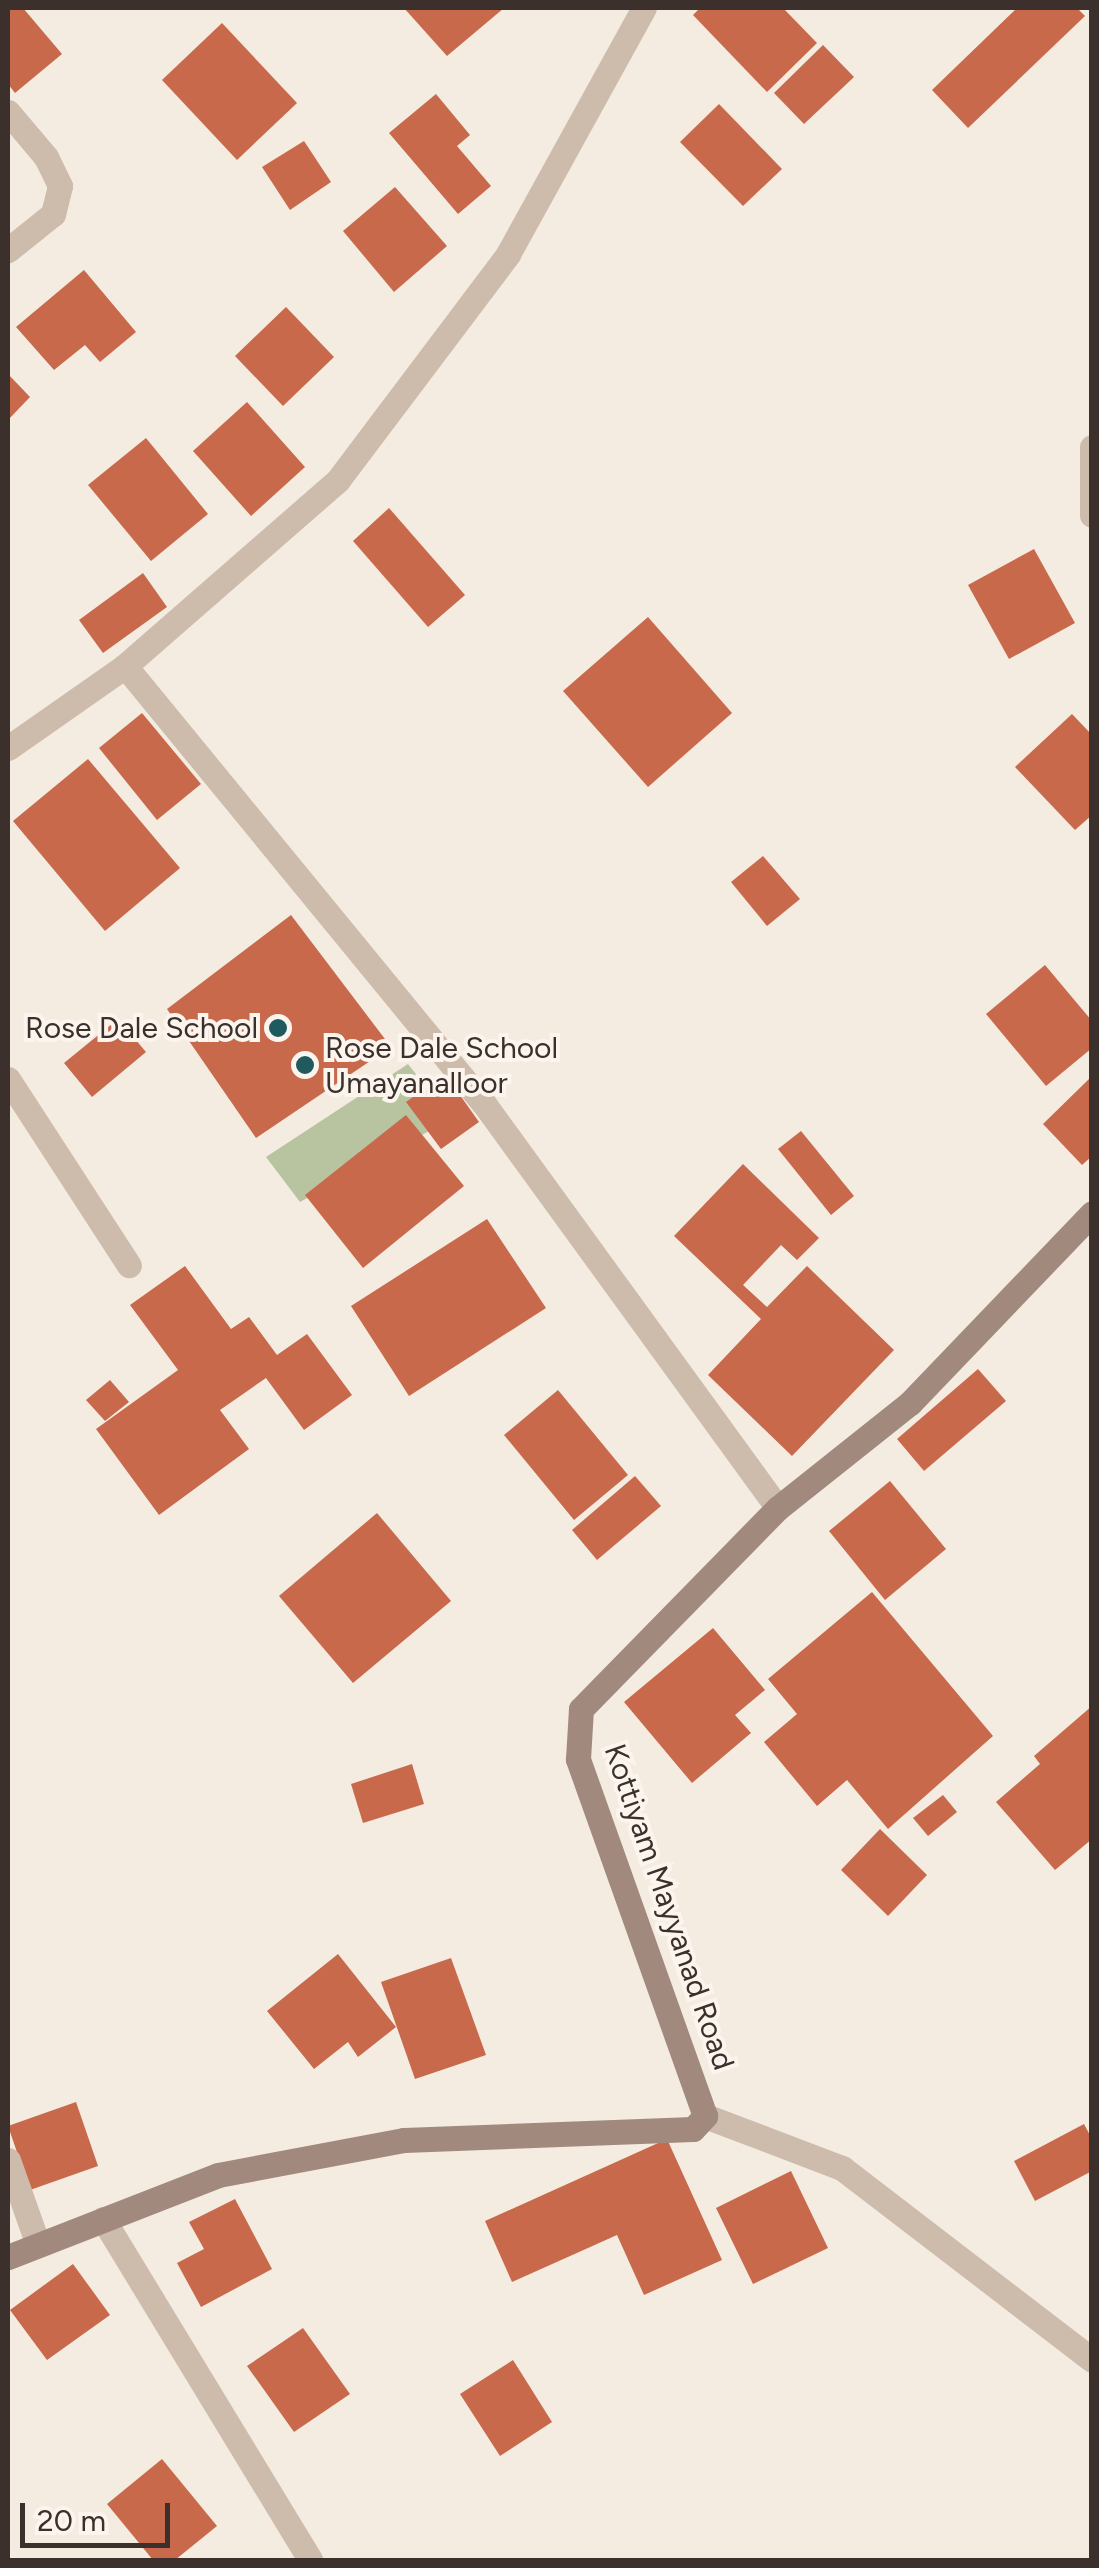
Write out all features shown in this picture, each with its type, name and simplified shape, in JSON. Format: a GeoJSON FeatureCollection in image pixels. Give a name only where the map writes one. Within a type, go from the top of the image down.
{"type":"FeatureCollection","features":[{"type":"Feature","properties":{"kind":"street"},"geometry":{"type":"LineString","coordinates":[[8,748],[125,666],[338,480],[508,254],[644,8]]}},
{"type":"Feature","properties":{"kind":"street"},"geometry":{"type":"LineString","coordinates":[[8,112],[46,157],[60,186],[53,214],[8,250]]}},
{"type":"Feature","properties":{"kind":"street"},"geometry":{"type":"LineString","coordinates":[[1092,447],[1092,515]]}},
{"type":"Feature","properties":{"kind":"street"},"geometry":{"type":"LineString","coordinates":[[125,666],[485,1105],[778,1508]]}},
{"type":"Feature","properties":{"kind":"street"},"geometry":{"type":"LineString","coordinates":[[8,1079],[128,1264]]}},
{"type":"Feature","properties":{"kind":"street","name":"Kottiyam Mayyanad Road"},"geometry":{"type":"LineString","coordinates":[[8,2257],[37,2242],[218,2175],[404,2140],[693,2130],[705,2116],[578,1759],[580,1709],[778,1508],[910,1403],[1092,1212]]}},
{"type":"Feature","properties":{"kind":"street"},"geometry":{"type":"LineString","coordinates":[[705,2116],[842,2168],[1092,2360]]}},
{"type":"Feature","properties":{"kind":"street"},"geometry":{"type":"LineString","coordinates":[[8,2160],[37,2242]]}},
{"type":"Feature","properties":{"kind":"street"},"geometry":{"type":"LineString","coordinates":[[103,2219],[310,2560]]}},
{"type":"Feature","properties":{"kind":"green space"},"geometry":{"type":"Polygon","coordinates":[[[408,1064],[451,1119],[300,1202],[266,1157],[408,1064]]]}},
{"type":"Feature","properties":{"kind":"building"},"geometry":{"type":"Polygon","coordinates":[[[8,8],[23,8],[62,54],[15,93],[8,84],[8,8]]]}},
{"type":"Feature","properties":{"kind":"building"},"geometry":{"type":"Polygon","coordinates":[[[404,8],[504,8],[447,56],[404,8]]]}},
{"type":"Feature","properties":{"kind":"building"},"geometry":{"type":"Polygon","coordinates":[[[700,8],[783,8],[817,43],[767,92],[693,15],[700,8]]]}},
{"type":"Feature","properties":{"kind":"building"},"geometry":{"type":"Polygon","coordinates":[[[1017,8],[1077,8],[1085,16],[968,128],[932,90],[1017,8]]]}},
{"type":"Feature","properties":{"kind":"building"},"geometry":{"type":"Polygon","coordinates":[[[222,23],[297,103],[237,160],[162,80],[222,23]]]}},
{"type":"Feature","properties":{"kind":"building"},"geometry":{"type":"Polygon","coordinates":[[[823,45],[854,77],[804,124],[774,93],[823,45]]]}},
{"type":"Feature","properties":{"kind":"building"},"geometry":{"type":"Polygon","coordinates":[[[436,94],[470,135],[457,146],[491,186],[458,214],[389,133],[436,94]]]}},
{"type":"Feature","properties":{"kind":"building"},"geometry":{"type":"Polygon","coordinates":[[[719,104],[782,169],[743,206],[680,142],[719,104]]]}},
{"type":"Feature","properties":{"kind":"building"},"geometry":{"type":"Polygon","coordinates":[[[304,141],[331,182],[290,210],[262,167],[304,141]]]}},
{"type":"Feature","properties":{"kind":"building"},"geometry":{"type":"Polygon","coordinates":[[[395,187],[447,246],[394,292],[343,231],[395,187]]]}},
{"type":"Feature","properties":{"kind":"building"},"geometry":{"type":"Polygon","coordinates":[[[84,270],[136,332],[100,362],[85,345],[54,370],[16,327],[84,270]]]}},
{"type":"Feature","properties":{"kind":"building"},"geometry":{"type":"Polygon","coordinates":[[[286,307],[334,357],[283,406],[235,356],[286,307]]]}},
{"type":"Feature","properties":{"kind":"building"},"geometry":{"type":"Polygon","coordinates":[[[8,374],[30,397],[8,420],[8,374]]]}},
{"type":"Feature","properties":{"kind":"building"},"geometry":{"type":"Polygon","coordinates":[[[247,402],[305,467],[251,516],[193,451],[247,402]]]}},
{"type":"Feature","properties":{"kind":"building"},"geometry":{"type":"Polygon","coordinates":[[[146,438],[208,514],[151,561],[88,485],[146,438]]]}},
{"type":"Feature","properties":{"kind":"building"},"geometry":{"type":"Polygon","coordinates":[[[389,508],[465,595],[428,627],[353,541],[389,508]]]}},
{"type":"Feature","properties":{"kind":"building"},"geometry":{"type":"Polygon","coordinates":[[[1034,549],[1075,623],[1009,659],[968,585],[1034,549]]]}},
{"type":"Feature","properties":{"kind":"building"},"geometry":{"type":"Polygon","coordinates":[[[143,573],[167,607],[103,653],[79,620],[143,573]]]}},
{"type":"Feature","properties":{"kind":"building"},"geometry":{"type":"Polygon","coordinates":[[[648,617],[732,713],[648,787],[563,691],[648,617]]]}},
{"type":"Feature","properties":{"kind":"building"},"geometry":{"type":"Polygon","coordinates":[[[142,713],[201,784],[157,820],[99,748],[142,713]]]}},
{"type":"Feature","properties":{"kind":"building"},"geometry":{"type":"Polygon","coordinates":[[[1072,714],[1092,735],[1092,815],[1075,830],[1015,767],[1072,714]]]}},
{"type":"Feature","properties":{"kind":"building"},"geometry":{"type":"Polygon","coordinates":[[[88,759],[180,868],[105,931],[13,821],[88,759]]]}},
{"type":"Feature","properties":{"kind":"building"},"geometry":{"type":"Polygon","coordinates":[[[763,856],[800,899],[767,926],[731,882],[763,856]]]}},
{"type":"Feature","properties":{"kind":"building","name":"Rose Dale School"},"geometry":{"type":"Polygon","coordinates":[[[291,915],[391,1047],[256,1138],[167,1009],[291,915]]]}},
{"type":"Feature","properties":{"kind":"building"},"geometry":{"type":"Polygon","coordinates":[[[1045,965],[1092,1021],[1092,1048],[1046,1086],[986,1014],[1045,965]]]}},
{"type":"Feature","properties":{"kind":"building"},"geometry":{"type":"Polygon","coordinates":[[[118,1019],[146,1052],[92,1097],[64,1063],[118,1019]]]}},
{"type":"Feature","properties":{"kind":"building"},"geometry":{"type":"Polygon","coordinates":[[[445,1074],[479,1122],[441,1149],[406,1102],[445,1074]]]}},
{"type":"Feature","properties":{"kind":"building"},"geometry":{"type":"Polygon","coordinates":[[[1090,1078],[1092,1156],[1082,1165],[1043,1124],[1090,1078]]]}},
{"type":"Feature","properties":{"kind":"building"},"geometry":{"type":"Polygon","coordinates":[[[406,1115],[464,1186],[363,1268],[305,1195],[406,1115]]]}},
{"type":"Feature","properties":{"kind":"building"},"geometry":{"type":"Polygon","coordinates":[[[801,1131],[854,1196],[831,1215],[778,1149],[801,1131]]]}},
{"type":"Feature","properties":{"kind":"building"},"geometry":{"type":"Polygon","coordinates":[[[743,1164],[819,1238],[797,1260],[781,1245],[743,1285],[767,1307],[807,1266],[894,1350],[792,1456],[708,1375],[761,1319],[674,1236],[743,1164]]]}},
{"type":"Feature","properties":{"kind":"building"},"geometry":{"type":"Polygon","coordinates":[[[487,1219],[546,1308],[409,1396],[351,1306],[487,1219]]]}},
{"type":"Feature","properties":{"kind":"building"},"geometry":{"type":"Polygon","coordinates":[[[185,1266],[231,1329],[249,1317],[277,1355],[307,1334],[352,1395],[304,1430],[266,1378],[220,1410],[249,1449],[159,1515],[96,1429],[178,1370],[130,1305],[185,1266]]]}},
{"type":"Feature","properties":{"kind":"building"},"geometry":{"type":"Polygon","coordinates":[[[978,1369],[1006,1401],[924,1471],[897,1439],[978,1369]]]}},
{"type":"Feature","properties":{"kind":"building"},"geometry":{"type":"Polygon","coordinates":[[[110,1380],[129,1402],[105,1421],[86,1400],[110,1380]]]}},
{"type":"Feature","properties":{"kind":"building"},"geometry":{"type":"Polygon","coordinates":[[[558,1390],[628,1475],[574,1520],[504,1435],[558,1390]]]}},
{"type":"Feature","properties":{"kind":"building"},"geometry":{"type":"Polygon","coordinates":[[[635,1476],[661,1506],[597,1560],[572,1530],[635,1476]]]}},
{"type":"Feature","properties":{"kind":"building"},"geometry":{"type":"Polygon","coordinates":[[[890,1481],[946,1549],[885,1600],[829,1531],[890,1481]]]}},
{"type":"Feature","properties":{"kind":"building"},"geometry":{"type":"Polygon","coordinates":[[[377,1513],[451,1601],[353,1683],[279,1596],[377,1513]]]}},
{"type":"Feature","properties":{"kind":"building"},"geometry":{"type":"Polygon","coordinates":[[[872,1592],[993,1736],[888,1829],[847,1780],[817,1806],[764,1742],[797,1714],[768,1679],[872,1592]]]}},
{"type":"Feature","properties":{"kind":"building"},"geometry":{"type":"Polygon","coordinates":[[[713,1628],[765,1690],[735,1715],[751,1733],[692,1783],[624,1702],[713,1628]]]}},
{"type":"Feature","properties":{"kind":"building"},"geometry":{"type":"Polygon","coordinates":[[[1092,1706],[1092,1839],[1055,1870],[996,1802],[1040,1764],[1034,1756],[1092,1706]]]}},
{"type":"Feature","properties":{"kind":"building"},"geometry":{"type":"Polygon","coordinates":[[[412,1764],[424,1804],[363,1823],[351,1784],[412,1764]]]}},
{"type":"Feature","properties":{"kind":"building"},"geometry":{"type":"Polygon","coordinates":[[[943,1795],[957,1812],[928,1836],[913,1818],[943,1795]]]}},
{"type":"Feature","properties":{"kind":"building"},"geometry":{"type":"Polygon","coordinates":[[[880,1829],[927,1875],[888,1916],[841,1870],[880,1829]]]}},
{"type":"Feature","properties":{"kind":"building"},"geometry":{"type":"Polygon","coordinates":[[[338,1954],[396,2027],[358,2057],[348,2042],[314,2069],[267,2011],[338,1954]]]}},
{"type":"Feature","properties":{"kind":"building"},"geometry":{"type":"Polygon","coordinates":[[[451,1958],[486,2055],[415,2079],[381,1982],[451,1958]]]}},
{"type":"Feature","properties":{"kind":"building"},"geometry":{"type":"Polygon","coordinates":[[[76,2102],[98,2166],[30,2190],[8,2126],[76,2102]]]}},
{"type":"Feature","properties":{"kind":"building"},"geometry":{"type":"Polygon","coordinates":[[[1084,2124],[1092,2139],[1092,2171],[1035,2201],[1014,2161],[1084,2124]]]}},
{"type":"Feature","properties":{"kind":"building"},"geometry":{"type":"Polygon","coordinates":[[[667,2139],[722,2260],[644,2295],[617,2235],[512,2282],[485,2221],[667,2139]]]}},
{"type":"Feature","properties":{"kind":"building"},"geometry":{"type":"Polygon","coordinates":[[[791,2171],[828,2248],[753,2284],[716,2208],[791,2171]]]}},
{"type":"Feature","properties":{"kind":"building"},"geometry":{"type":"Polygon","coordinates":[[[235,2199],[272,2269],[201,2307],[177,2263],[204,2249],[189,2222],[235,2199]]]}},
{"type":"Feature","properties":{"kind":"building"},"geometry":{"type":"Polygon","coordinates":[[[73,2264],[110,2315],[47,2360],[10,2310],[73,2264]]]}},
{"type":"Feature","properties":{"kind":"building"},"geometry":{"type":"Polygon","coordinates":[[[303,2328],[350,2394],[294,2432],[247,2366],[303,2328]]]}},
{"type":"Feature","properties":{"kind":"building"},"geometry":{"type":"Polygon","coordinates":[[[513,2360],[552,2422],[500,2456],[460,2394],[513,2360]]]}},
{"type":"Feature","properties":{"kind":"building"},"geometry":{"type":"Polygon","coordinates":[[[162,2459],[217,2526],[175,2560],[153,2560],[107,2504],[162,2459]]]}},
{"type":"Feature","properties":{"kind":"place","name":"Rose Dale School"},"geometry":{"type":"Point","coordinates":[278,1028]}},
{"type":"Feature","properties":{"kind":"place","name":"Rose Dale School Umayanalloor"},"geometry":{"type":"Point","coordinates":[305,1065]}}]}
